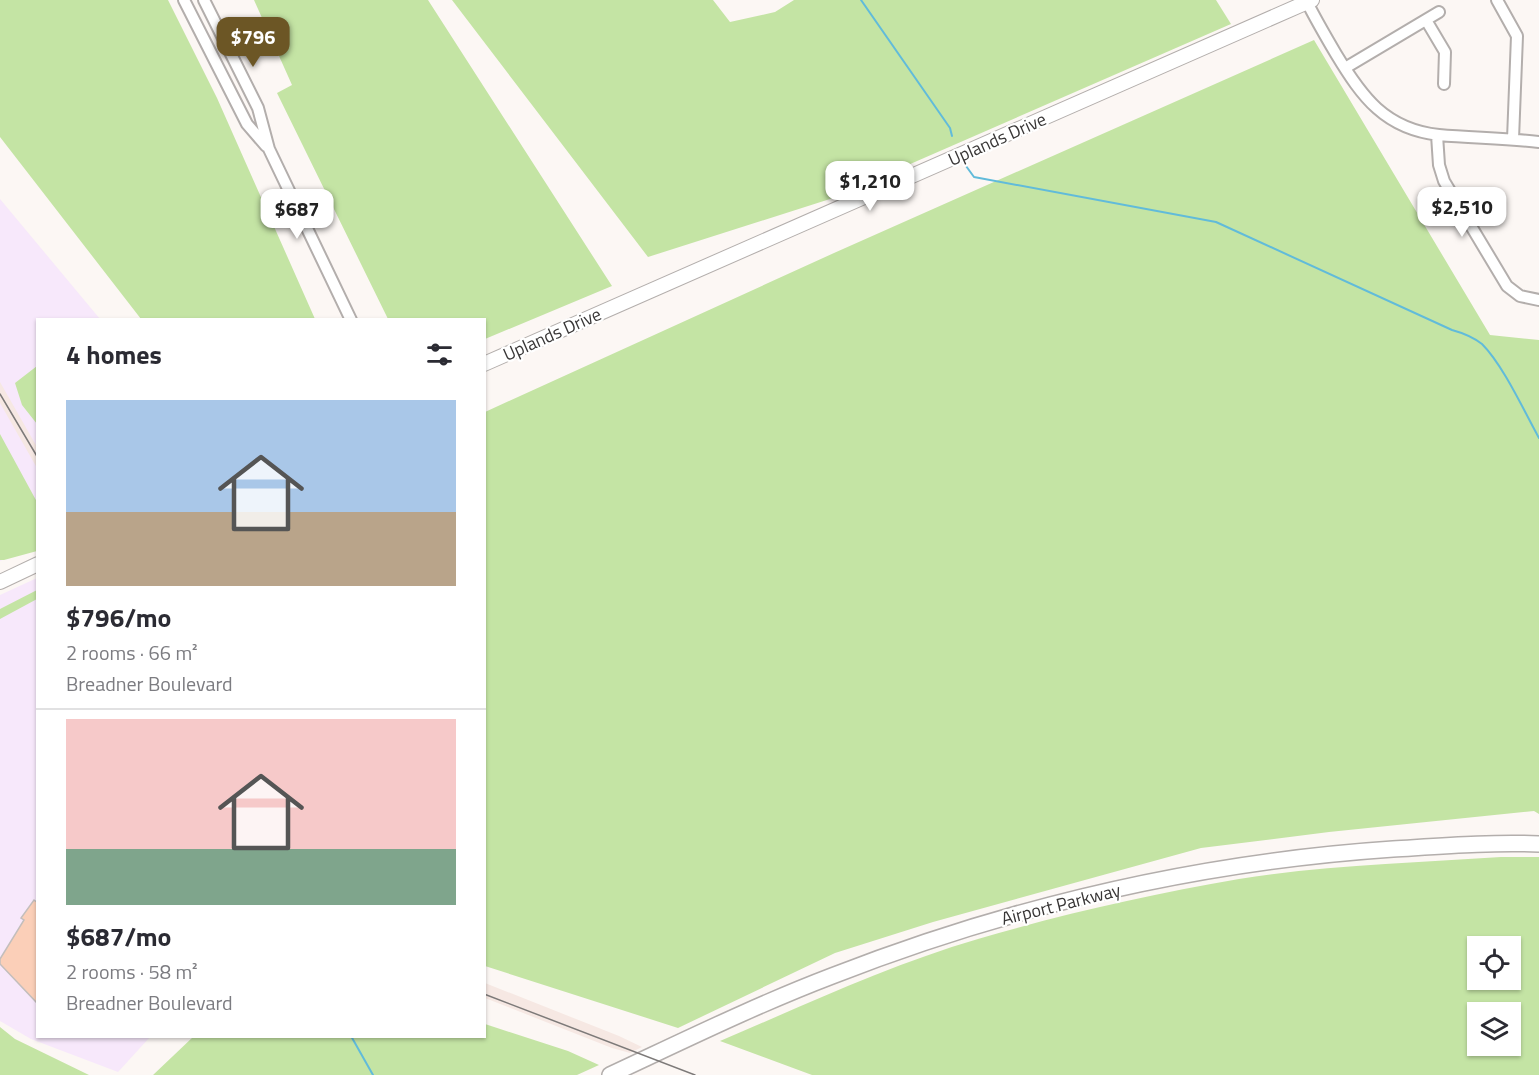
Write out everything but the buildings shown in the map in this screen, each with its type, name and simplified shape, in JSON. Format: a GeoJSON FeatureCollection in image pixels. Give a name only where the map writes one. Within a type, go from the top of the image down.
{"type":"FeatureCollection","features":[{"type":"Feature","properties":{"kind":"highway","name":"Airport Parkway"},"geometry":{"type":"LineString","coordinates":[[610,1075],[737,1016],[843,971],[925,942],[1065,901],[1164,879],[1307,856],[1419,847],[1539,844]]}},
{"type":"Feature","properties":{"kind":"main road","name":"Uplands Drive"},"geometry":{"type":"LineString","coordinates":[[486,363],[1309,1]]}},
{"type":"Feature","properties":{"kind":"main road"},"geometry":{"type":"LineString","coordinates":[[2,581],[36,565]]}},
{"type":"Feature","properties":{"kind":"street"},"geometry":{"type":"LineString","coordinates":[[184,0],[247,123],[269,148]]}},
{"type":"Feature","properties":{"kind":"street"},"geometry":{"type":"LineString","coordinates":[[204,0],[258,108],[269,148],[350,318]]}},
{"type":"Feature","properties":{"kind":"street"},"geometry":{"type":"LineString","coordinates":[[1497,0],[1517,36],[1513,139]]}},
{"type":"Feature","properties":{"kind":"street"},"geometry":{"type":"LineString","coordinates":[[1309,1],[1345,68],[1363,95],[1378,111],[1401,125],[1437,135],[1539,141]]}},
{"type":"Feature","properties":{"kind":"street"},"geometry":{"type":"LineString","coordinates":[[1345,68],[1439,12]]}},
{"type":"Feature","properties":{"kind":"street"},"geometry":{"type":"LineString","coordinates":[[1426,20],[1445,52],[1444,84]]}},
{"type":"Feature","properties":{"kind":"street"},"geometry":{"type":"LineString","coordinates":[[1437,135],[1438,165],[1444,181],[1507,286],[1520,296],[1539,300]]}},
{"type":"Feature","properties":{"kind":"shaded area"},"geometry":{"type":"Polygon","coordinates":[[[0,199],[99,318],[36,318],[36,545],[0,561],[0,199]]]}},
{"type":"Feature","properties":{"kind":"shaded area"},"geometry":{"type":"Polygon","coordinates":[[[0,382],[36,445],[36,466],[0,403],[0,382]]]}},
{"type":"Feature","properties":{"kind":"shaded area"},"geometry":{"type":"Polygon","coordinates":[[[36,578],[36,1038],[149,1038],[118,1072],[31,1039],[0,1021],[0,595],[36,578]]]}},
{"type":"Feature","properties":{"kind":"shaded area"},"geometry":{"type":"Polygon","coordinates":[[[486,983],[642,1047],[630,1053],[486,998],[486,983]]]}},
{"type":"Feature","properties":{"kind":"green space"},"geometry":{"type":"Polygon","coordinates":[[[0,0],[168,0],[217,98],[315,318],[140,318],[0,137],[0,0]]]}},
{"type":"Feature","properties":{"kind":"green space"},"geometry":{"type":"Polygon","coordinates":[[[254,0],[428,0],[612,286],[486,339],[486,318],[388,318],[277,93],[292,85],[254,0]]]}},
{"type":"Feature","properties":{"kind":"green space"},"geometry":{"type":"Polygon","coordinates":[[[452,0],[713,0],[730,22],[775,12],[794,0],[1216,0],[1231,24],[830,199],[648,257],[452,0]]]}},
{"type":"Feature","properties":{"kind":"green space"},"geometry":{"type":"Polygon","coordinates":[[[1314,40],[1490,335],[1539,340],[1539,814],[1534,811],[1201,848],[933,922],[835,953],[678,1028],[486,966],[486,412],[834,253],[1314,40]]]}},
{"type":"Feature","properties":{"kind":"green space"},"geometry":{"type":"Polygon","coordinates":[[[36,367],[36,423],[22,405],[15,383],[36,367]]]}},
{"type":"Feature","properties":{"kind":"green space"},"geometry":{"type":"Polygon","coordinates":[[[0,434],[36,500],[36,551],[0,560],[0,434]]]}},
{"type":"Feature","properties":{"kind":"green space"},"geometry":{"type":"Polygon","coordinates":[[[36,591],[36,600],[0,619],[0,609],[36,591]]]}},
{"type":"Feature","properties":{"kind":"green space"},"geometry":{"type":"Polygon","coordinates":[[[1501,857],[1539,857],[1539,1075],[812,1075],[720,1041],[848,986],[945,949],[978,939],[1107,905],[1173,891],[1271,874],[1337,867],[1501,857]]]}},
{"type":"Feature","properties":{"kind":"green space"},"geometry":{"type":"Polygon","coordinates":[[[486,1024],[568,1051],[599,1065],[577,1075],[153,1075],[192,1038],[486,1038],[486,1024]]]}},
{"type":"Feature","properties":{"kind":"green space"},"geometry":{"type":"Polygon","coordinates":[[[0,1027],[15,1039],[89,1075],[0,1075],[0,1027]]]}},
{"type":"Feature","properties":{"kind":"waterway"},"geometry":{"type":"LineString","coordinates":[[861,0],[950,128],[952,136]]}},
{"type":"Feature","properties":{"kind":"waterway"},"geometry":{"type":"LineString","coordinates":[[966,166],[974,177],[1216,222],[1475,339],[1498,364],[1539,438]]}},
{"type":"Feature","properties":{"kind":"waterway"},"geometry":{"type":"LineString","coordinates":[[352,1038],[373,1075]]}},
{"type":"Feature","properties":{"kind":"tram line"},"geometry":{"type":"LineString","coordinates":[[0,394],[36,455]]}},
{"type":"Feature","properties":{"kind":"tram line"},"geometry":{"type":"LineString","coordinates":[[486,995],[695,1075]]}}]}
